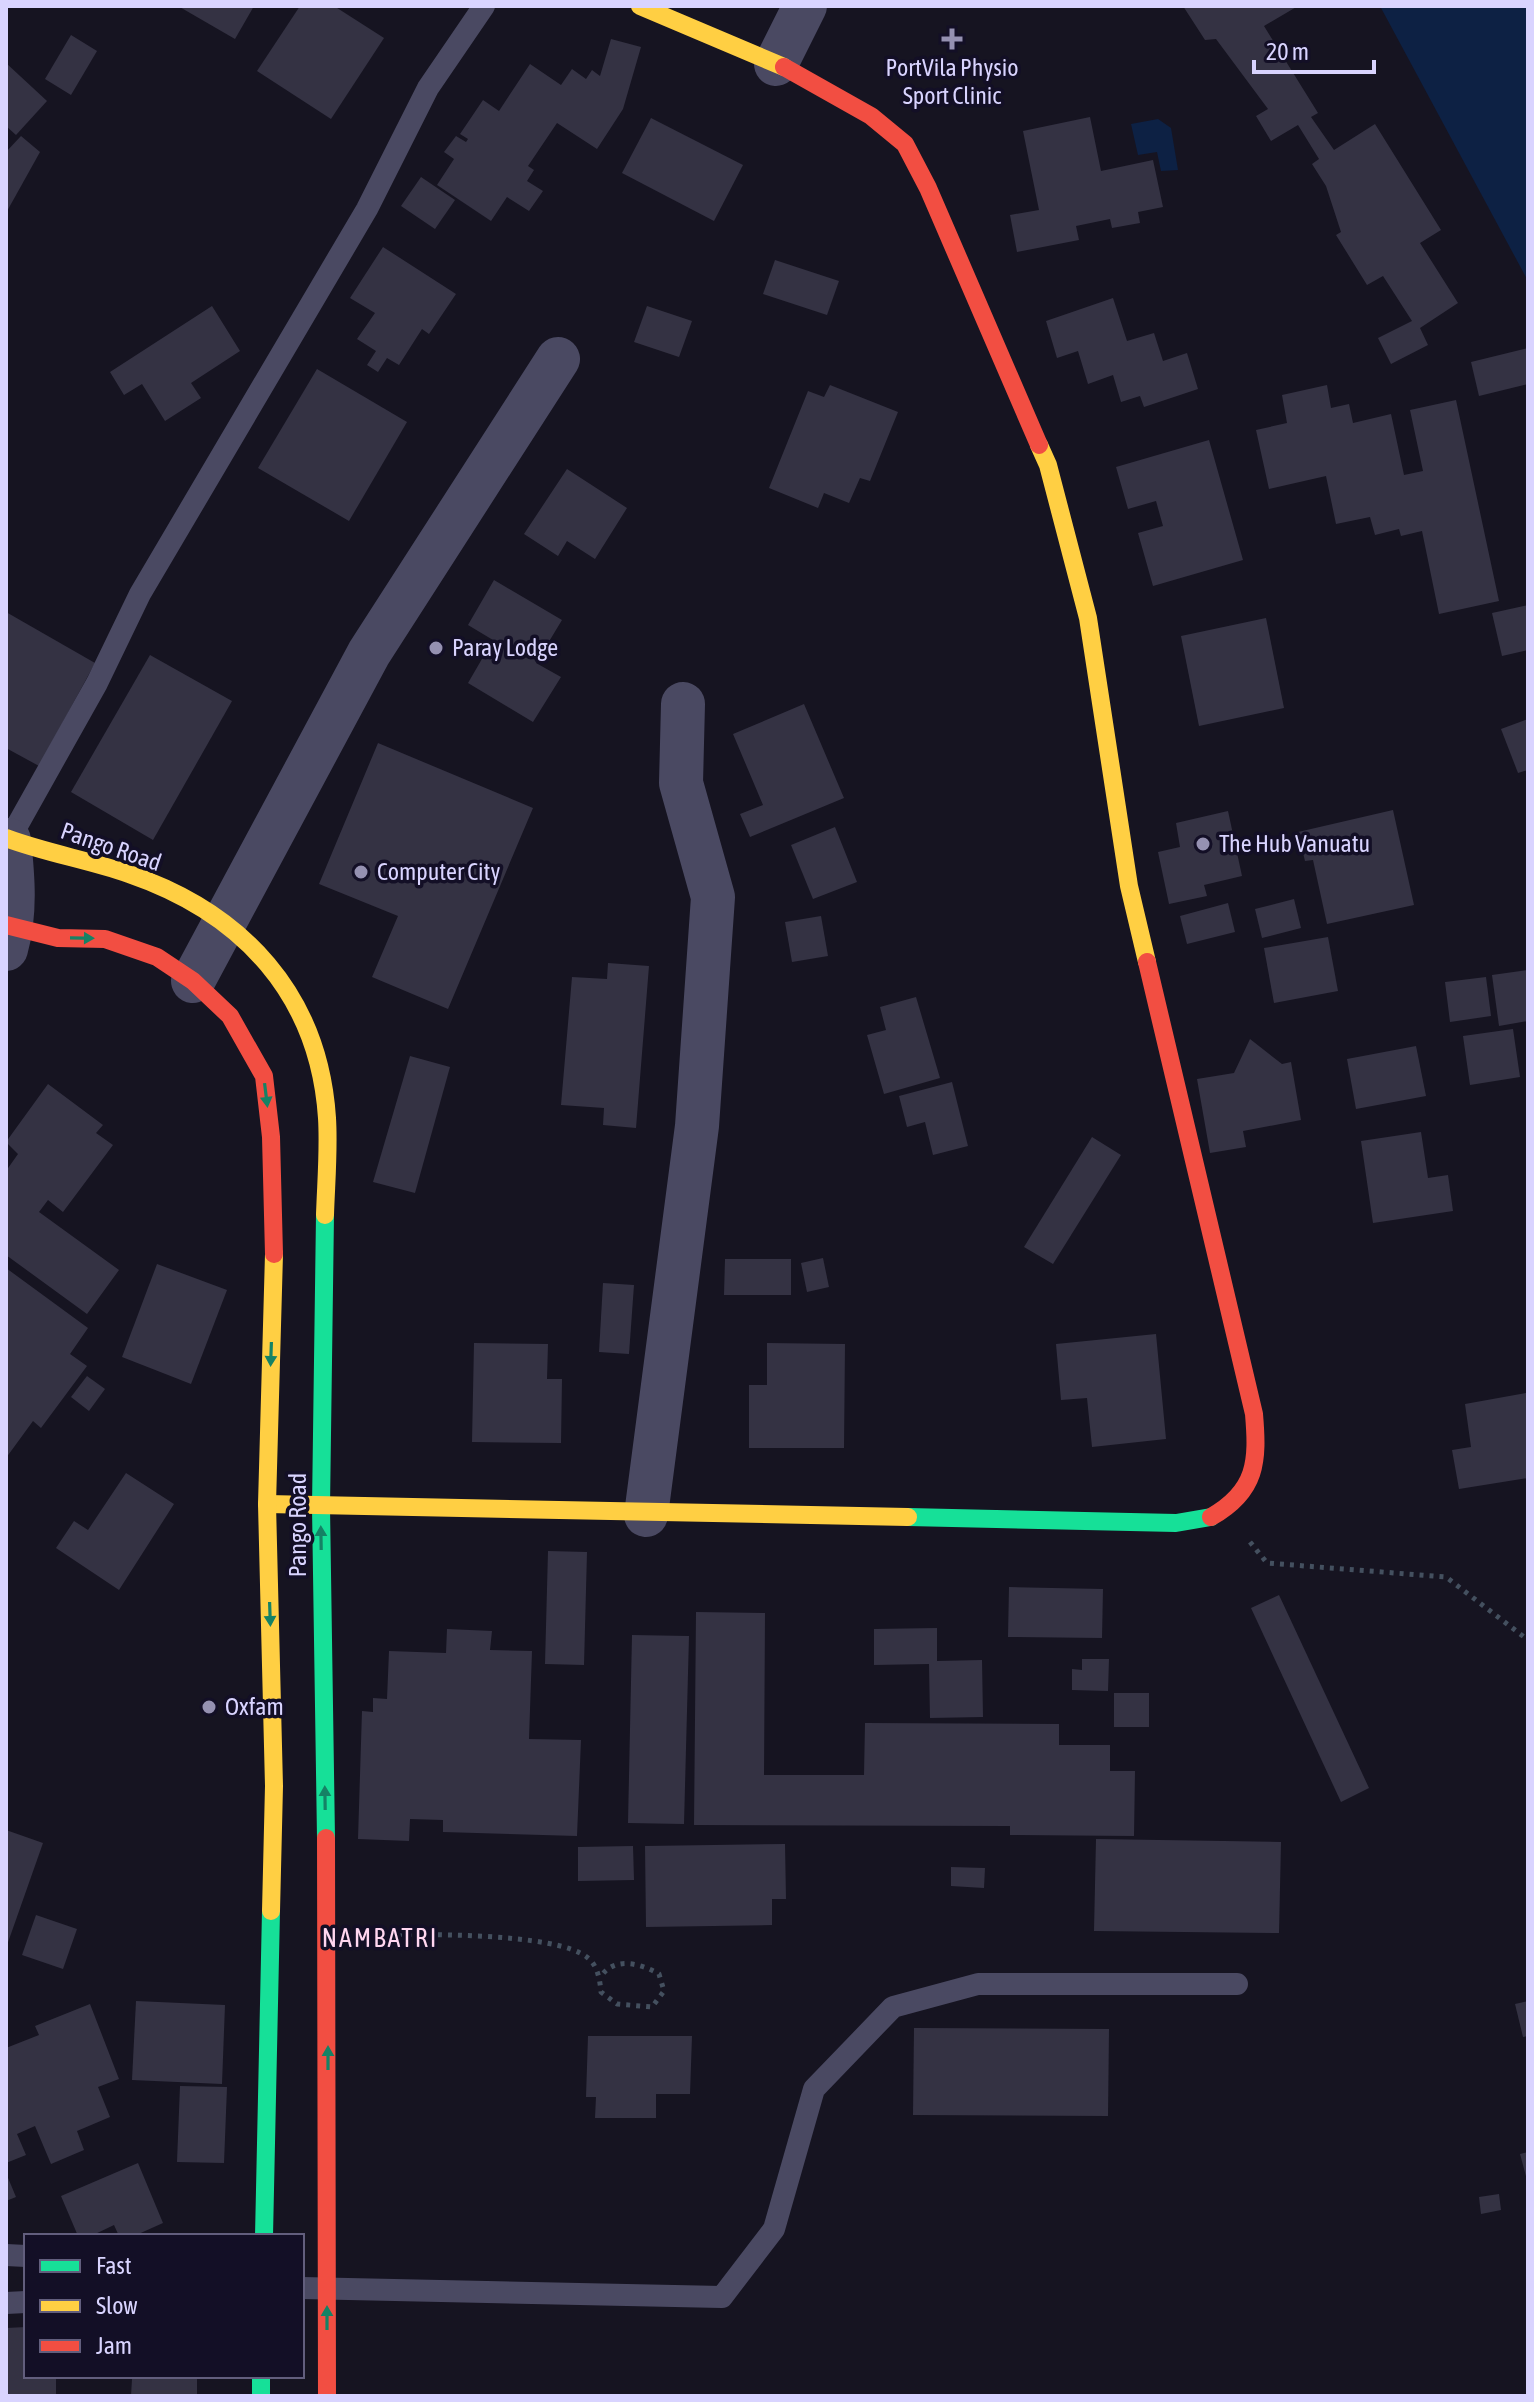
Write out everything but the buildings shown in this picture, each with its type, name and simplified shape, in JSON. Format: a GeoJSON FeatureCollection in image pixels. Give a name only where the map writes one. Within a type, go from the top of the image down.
{"type":"FeatureCollection","features":[{"type":"Feature","properties":{"kind":"street"},"geometry":{"type":"LineString","coordinates":[[267,1504],[646,1515],[1176,1523],[1205,1521],[1224,1510],[1244,1491],[1258,1457],[1254,1414],[1129,886],[1088,618],[1048,465],[928,188],[905,144],[871,116],[776,64],[640,6]]}},
{"type":"Feature","properties":{"kind":"street"},"geometry":{"type":"LineString","coordinates":[[776,64],[805,6]]}},
{"type":"Feature","properties":{"kind":"street"},"geometry":{"type":"LineString","coordinates":[[193,981],[369,653],[558,359]]}},
{"type":"Feature","properties":{"kind":"street"},"geometry":{"type":"LineString","coordinates":[[646,1515],[697,1126],[713,897],[681,783],[683,704]]}},
{"type":"Feature","properties":{"kind":"street","name":"Pango Road"},"geometry":{"type":"LineString","coordinates":[[7,839],[146,880],[225,923],[275,972],[300,1008],[319,1060],[327,1117],[321,1507],[327,1933],[327,2396]]}},
{"type":"Feature","properties":{"kind":"street"},"geometry":{"type":"LineString","coordinates":[[7,839],[13,877],[8,933]]}},
{"type":"Feature","properties":{"kind":"street","name":"Pango Road"},"geometry":{"type":"LineString","coordinates":[[8,933],[105,939],[157,957],[193,981],[230,1016],[264,1076],[271,1137],[274,1254],[267,1504],[274,1786],[264,2234]]}},
{"type":"Feature","properties":{"kind":"lane"},"geometry":{"type":"LineString","coordinates":[[7,839],[33,791],[51,770],[140,594],[367,209],[428,88],[484,6]]}},
{"type":"Feature","properties":{"kind":"lane"},"geometry":{"type":"LineString","coordinates":[[304,2288],[722,2297],[774,2229],[814,2089],[893,2007],[978,1984],[1237,1984]]}},
{"type":"Feature","properties":{"kind":"path"},"geometry":{"type":"LineString","coordinates":[[1224,1510],[1267,1563],[1446,1577],[1528,1640]]}},
{"type":"Feature","properties":{"kind":"path"},"geometry":{"type":"LineString","coordinates":[[327,1933],[535,1939],[588,1958],[600,1978],[601,1992],[617,2004],[652,2007],[664,1991],[659,1974],[643,1965],[617,1963],[605,1970],[600,1978]]}},
{"type":"Feature","properties":{"kind":"water"},"geometry":{"type":"Polygon","coordinates":[[[1380,6],[1528,6],[1528,281],[1380,6]]]}},
{"type":"Feature","properties":{"kind":"water"},"geometry":{"type":"Polygon","coordinates":[[[1158,119],[1171,128],[1178,170],[1161,171],[1157,152],[1138,155],[1131,124],[1158,119]]]}},
{"type":"Feature","properties":{"kind":"traffic: fast"},"geometry":{"type":"LineString","coordinates":[[325,1215],[321,1507],[326,1838]]}},
{"type":"Feature","properties":{"kind":"traffic: fast"},"geometry":{"type":"LineString","coordinates":[[908,1517],[1176,1523],[1211,1517]]}},
{"type":"Feature","properties":{"kind":"traffic: fast"},"geometry":{"type":"LineString","coordinates":[[264,2234],[271,1911]]}},
{"type":"Feature","properties":{"kind":"traffic: fast"},"geometry":{"type":"LineString","coordinates":[[261,2378],[261,2396]]}},
{"type":"Feature","properties":{"kind":"traffic: slow"},"geometry":{"type":"LineString","coordinates":[[640,6],[784,67]]}},
{"type":"Feature","properties":{"kind":"traffic: slow"},"geometry":{"type":"LineString","coordinates":[[1039,445],[1048,465],[1088,618],[1129,886],[1147,962]]}},
{"type":"Feature","properties":{"kind":"traffic: slow"},"geometry":{"type":"LineString","coordinates":[[6,838],[114,869],[170,891],[207,911],[240,936],[268,964],[291,997],[309,1033],[321,1074],[328,1130],[325,1215]]}},
{"type":"Feature","properties":{"kind":"traffic: slow"},"geometry":{"type":"LineString","coordinates":[[271,1911],[274,1786],[267,1504],[274,1254]]}},
{"type":"Feature","properties":{"kind":"traffic: slow"},"geometry":{"type":"LineString","coordinates":[[267,1504],[908,1517]]}},
{"type":"Feature","properties":{"kind":"traffic: jam"},"geometry":{"type":"LineString","coordinates":[[784,67],[871,116],[905,144],[928,188],[1039,445]]}},
{"type":"Feature","properties":{"kind":"traffic: jam"},"geometry":{"type":"LineString","coordinates":[[6,925],[58,938],[105,939],[157,957],[193,981],[230,1016],[264,1076],[271,1137],[274,1254]]}},
{"type":"Feature","properties":{"kind":"traffic: jam"},"geometry":{"type":"LineString","coordinates":[[1147,962],[1254,1414],[1254,1460],[1246,1485],[1238,1497],[1211,1517]]}},
{"type":"Feature","properties":{"kind":"traffic: jam"},"geometry":{"type":"LineString","coordinates":[[326,1838],[327,2396]]}},
{"type":"Feature","properties":{"kind":"place","name":"PortVila Physio Sport Clinic"},"geometry":{"type":"Point","coordinates":[952,39]}},
{"type":"Feature","properties":{"kind":"place","name":"Paray Lodge"},"geometry":{"type":"Point","coordinates":[436,648]}},
{"type":"Feature","properties":{"kind":"place","name":"The Hub Vanuatu"},"geometry":{"type":"Point","coordinates":[1203,844]}},
{"type":"Feature","properties":{"kind":"place","name":"Computer City"},"geometry":{"type":"Point","coordinates":[361,872]}},
{"type":"Feature","properties":{"kind":"place","name":"Oxfam"},"geometry":{"type":"Point","coordinates":[209,1707]}},
{"type":"Feature","properties":{"kind":"district","name":"NAMBATRI"},"geometry":{"type":"Point","coordinates":[380,1938]}}]}
